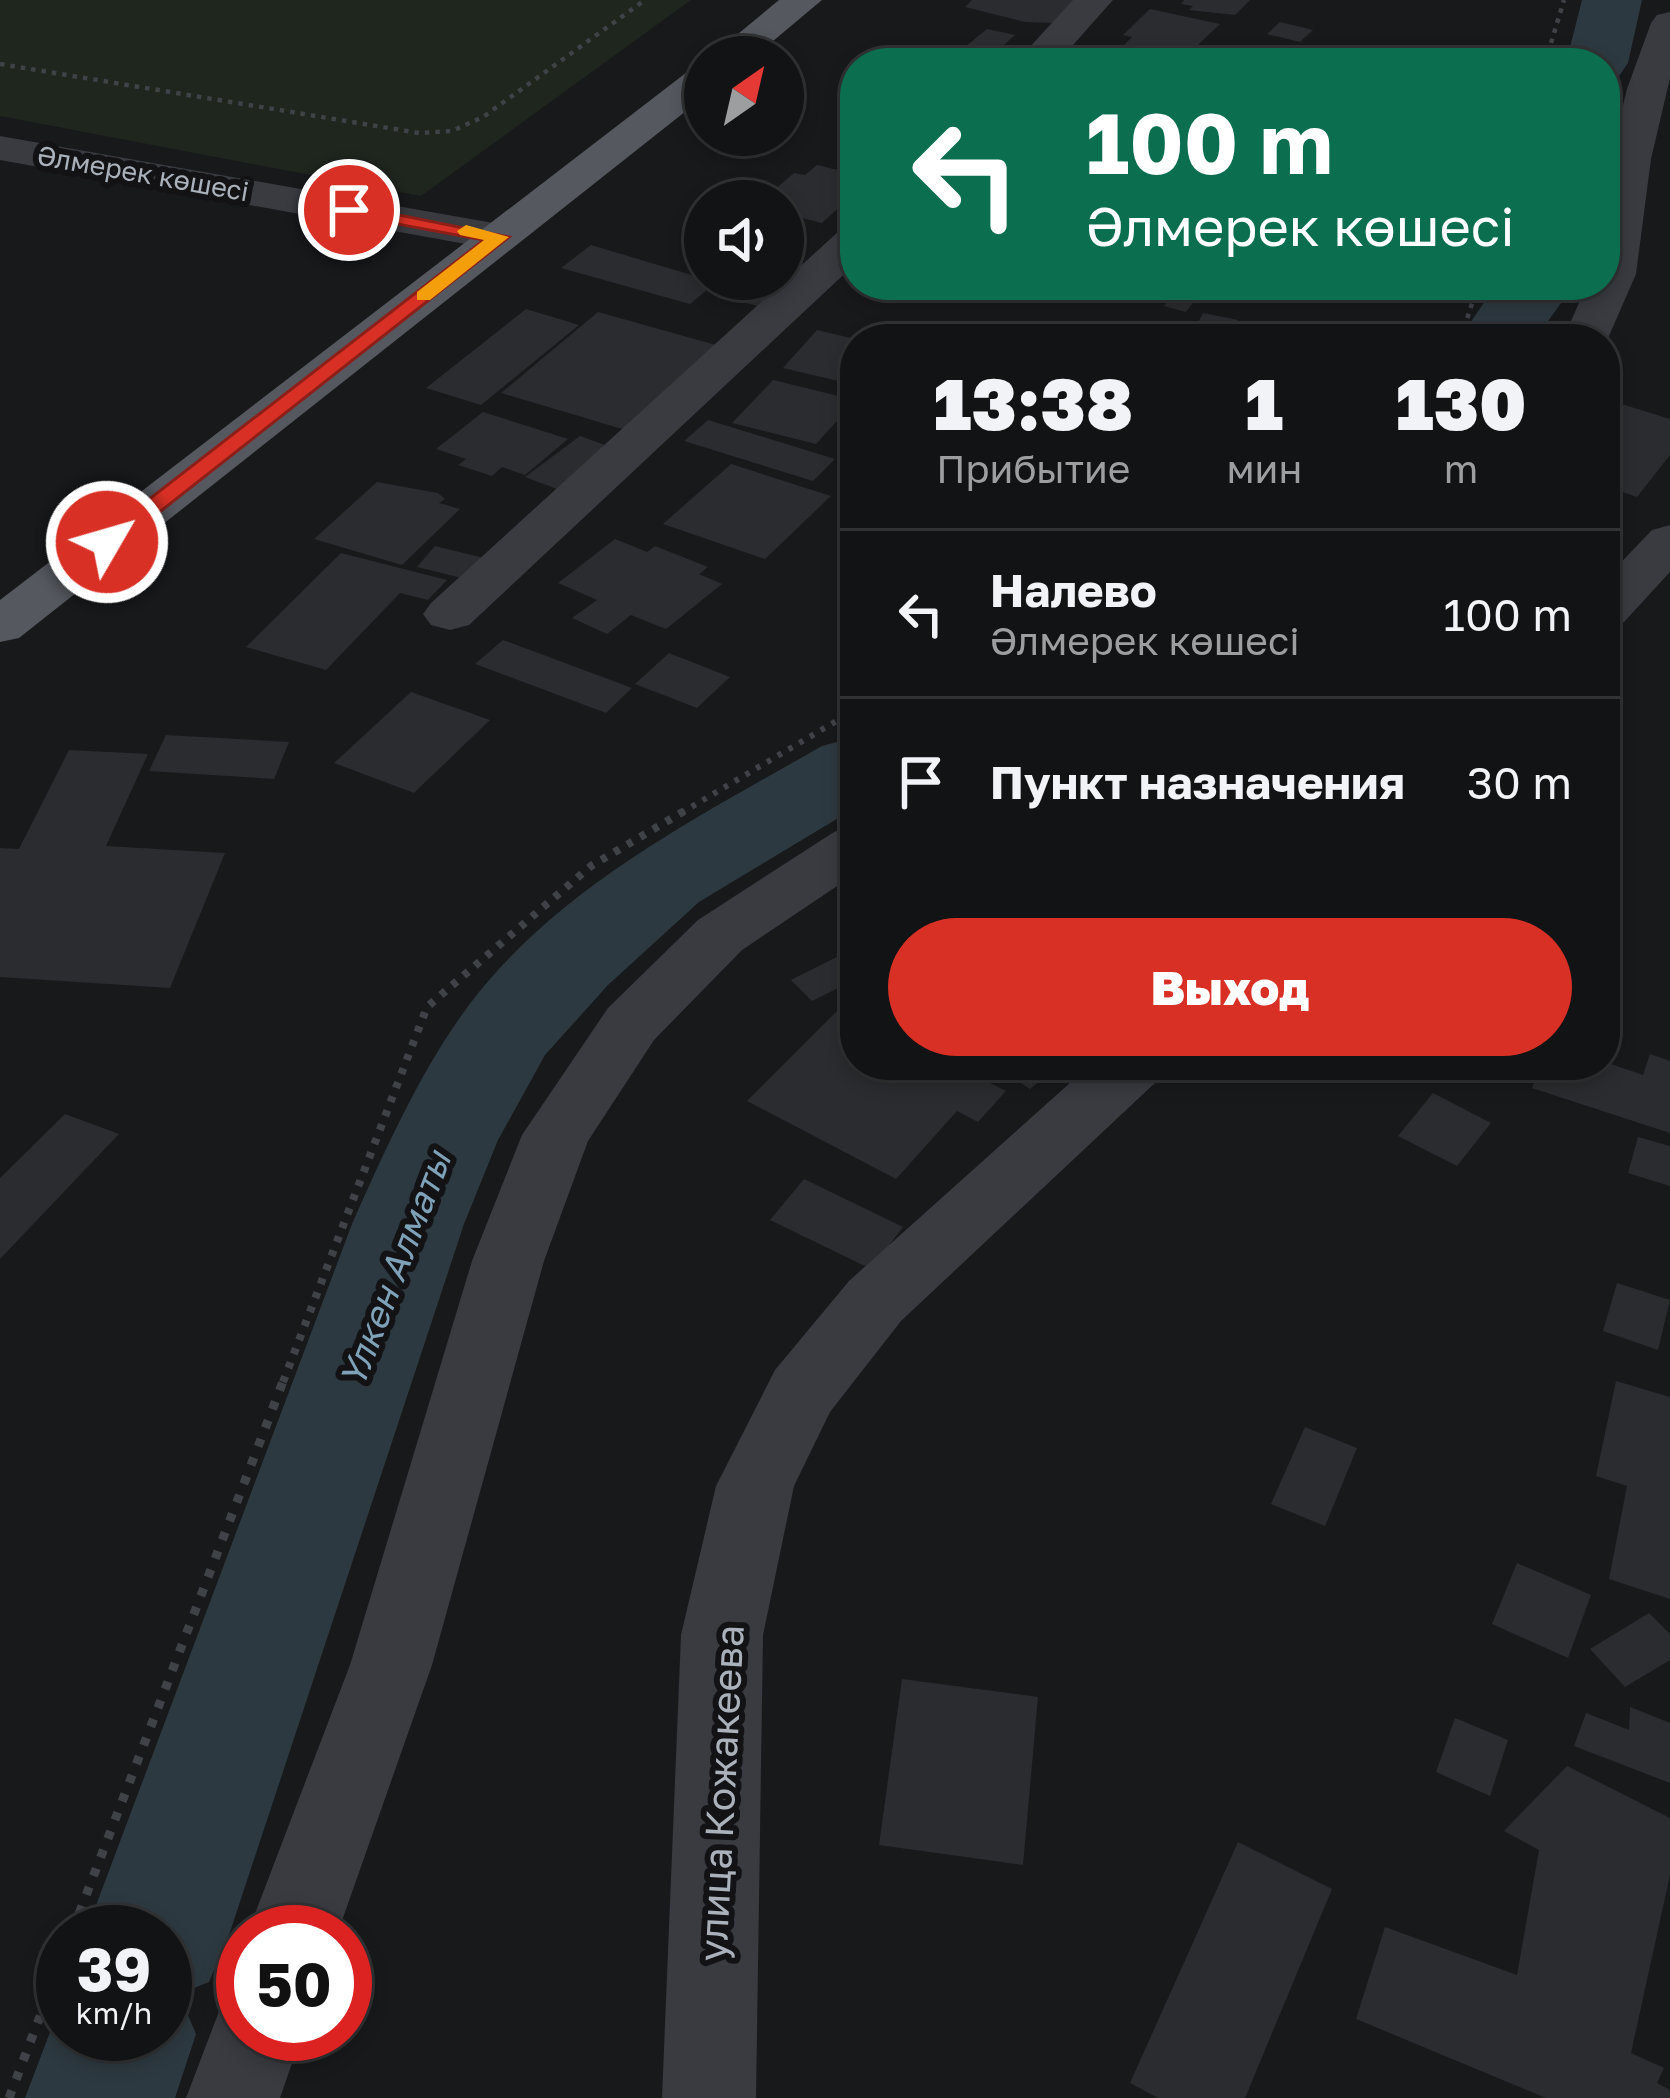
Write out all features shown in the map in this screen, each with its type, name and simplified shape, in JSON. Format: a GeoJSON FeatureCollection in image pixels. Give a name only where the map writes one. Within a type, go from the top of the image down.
{"type":"FeatureCollection","features":[{"type":"Feature","properties":{"kind":"main road"},"geometry":{"type":"LineString","coordinates":[[757,36],[803,0]]}},
{"type":"Feature","properties":{"kind":"main road"},"geometry":{"type":"LineString","coordinates":[[0,626],[684,92]]}},
{"type":"Feature","properties":{"kind":"street"},"geometry":{"type":"LineString","coordinates":[[1049,48],[1094,0]]}},
{"type":"Feature","properties":{"kind":"street"},"geometry":{"type":"LineString","coordinates":[[1620,256],[1623,204],[1634,148],[1670,22]]}},
{"type":"Feature","properties":{"kind":"street","name":"Әлмерек көшесі"},"geometry":{"type":"LineString","coordinates":[[0,148],[500,237]]}},
{"type":"Feature","properties":{"kind":"street"},"geometry":{"type":"LineString","coordinates":[[450,614],[840,254]]}},
{"type":"Feature","properties":{"kind":"street"},"geometry":{"type":"LineString","coordinates":[[1620,595],[1670,541]]}},
{"type":"Feature","properties":{"kind":"street"},"geometry":{"type":"LineString","coordinates":[[303,1905],[391,1665],[508,1261],[556,1135],[631,1024],[720,934],[840,856]]}},
{"type":"Feature","properties":{"kind":"street","name":"улица Кожакеева"},"geometry":{"type":"LineString","coordinates":[[709,2098],[722,1634],[754,1486],[802,1392],[875,1301],[1117,1080]]}},
{"type":"Feature","properties":{"kind":"street"},"geometry":{"type":"LineString","coordinates":[[233,2098],[246,2061]]}},
{"type":"Feature","properties":{"kind":"path"},"geometry":{"type":"LineString","coordinates":[[0,64],[419,133],[452,131],[483,117],[645,0]]}},
{"type":"Feature","properties":{"kind":"path"},"geometry":{"type":"LineString","coordinates":[[1550,48],[1564,0]]}},
{"type":"Feature","properties":{"kind":"path"},"geometry":{"type":"LineString","coordinates":[[82,1905],[427,1007],[591,866],[840,719]]}},
{"type":"Feature","properties":{"kind":"path"},"geometry":{"type":"LineString","coordinates":[[9,2098],[36,2028]]}},
{"type":"Feature","properties":{"kind":"shaded area"},"geometry":{"type":"Polygon","coordinates":[[[0,0],[691,0],[421,196],[0,116],[0,0]]]}},
{"type":"Feature","properties":{"kind":"building"},"geometry":{"type":"Polygon","coordinates":[[[972,0],[1076,0],[1054,23],[1025,22],[965,7],[972,0]]]}},
{"type":"Feature","properties":{"kind":"building"},"geometry":{"type":"Polygon","coordinates":[[[1184,0],[1250,0],[1235,15],[1189,10],[1193,6],[1181,4],[1184,0]]]}},
{"type":"Feature","properties":{"kind":"building"},"geometry":{"type":"Polygon","coordinates":[[[1150,9],[1220,24],[1195,48],[1127,48],[1122,47],[1132,37],[1123,35],[1150,9]]]}},
{"type":"Feature","properties":{"kind":"building"},"geometry":{"type":"Polygon","coordinates":[[[1280,22],[1313,30],[1300,42],[1267,34],[1280,22]]]}},
{"type":"Feature","properties":{"kind":"building"},"geometry":{"type":"Polygon","coordinates":[[[987,29],[1015,35],[1001,48],[966,46],[987,29]]]}},
{"type":"Feature","properties":{"kind":"building"},"geometry":{"type":"Polygon","coordinates":[[[817,165],[840,170],[840,207],[822,223],[804,218],[804,180],[786,180],[794,173],[805,175],[817,165]]]}},
{"type":"Feature","properties":{"kind":"building"},"geometry":{"type":"Polygon","coordinates":[[[591,245],[684,273],[684,300],[695,300],[690,304],[561,268],[591,245]]]}},
{"type":"Feature","properties":{"kind":"building"},"geometry":{"type":"Polygon","coordinates":[[[735,300],[769,300],[761,307],[735,300]]]}},
{"type":"Feature","properties":{"kind":"building"},"geometry":{"type":"Polygon","coordinates":[[[1169,300],[1195,300],[1186,312],[1164,306],[1169,300]]]}},
{"type":"Feature","properties":{"kind":"building"},"geometry":{"type":"Polygon","coordinates":[[[526,309],[579,325],[481,405],[426,388],[526,309]]]}},
{"type":"Feature","properties":{"kind":"building"},"geometry":{"type":"Polygon","coordinates":[[[598,312],[723,347],[629,431],[501,393],[598,312]]]}},
{"type":"Feature","properties":{"kind":"building"},"geometry":{"type":"Polygon","coordinates":[[[1203,313],[1238,320],[1236,324],[1198,324],[1203,313]]]}},
{"type":"Feature","properties":{"kind":"building"},"geometry":{"type":"Polygon","coordinates":[[[817,330],[840,335],[840,381],[783,368],[817,330]]]}},
{"type":"Feature","properties":{"kind":"building"},"geometry":{"type":"Polygon","coordinates":[[[773,380],[840,396],[840,418],[816,444],[732,423],[773,380]]]}},
{"type":"Feature","properties":{"kind":"building"},"geometry":{"type":"Polygon","coordinates":[[[1620,404],[1670,419],[1670,455],[1637,497],[1620,491],[1620,404]]]}},
{"type":"Feature","properties":{"kind":"building"},"geometry":{"type":"Polygon","coordinates":[[[483,412],[568,439],[525,475],[502,467],[492,476],[458,465],[466,459],[436,449],[483,412]]]}},
{"type":"Feature","properties":{"kind":"building"},"geometry":{"type":"Polygon","coordinates":[[[708,420],[835,459],[813,481],[684,441],[708,420]]]}},
{"type":"Feature","properties":{"kind":"building"},"geometry":{"type":"Polygon","coordinates":[[[580,436],[619,450],[565,492],[525,477],[580,436]]]}},
{"type":"Feature","properties":{"kind":"building"},"geometry":{"type":"Polygon","coordinates":[[[731,464],[831,496],[765,559],[663,524],[731,464]]]}},
{"type":"Feature","properties":{"kind":"building"},"geometry":{"type":"Polygon","coordinates":[[[377,482],[438,493],[445,499],[439,503],[460,509],[402,565],[314,539],[377,482]]]}},
{"type":"Feature","properties":{"kind":"building"},"geometry":{"type":"Polygon","coordinates":[[[615,539],[647,552],[655,546],[708,567],[699,574],[722,584],[666,629],[631,615],[607,634],[572,618],[597,600],[558,583],[615,539]]]}},
{"type":"Feature","properties":{"kind":"building"},"geometry":{"type":"Polygon","coordinates":[[[435,546],[484,558],[466,579],[417,567],[435,546]]]}},
{"type":"Feature","properties":{"kind":"building"},"geometry":{"type":"Polygon","coordinates":[[[341,553],[447,580],[428,600],[400,593],[326,670],[246,647],[341,553]]]}},
{"type":"Feature","properties":{"kind":"building"},"geometry":{"type":"Polygon","coordinates":[[[503,640],[632,688],[606,713],[475,664],[503,640]]]}},
{"type":"Feature","properties":{"kind":"building"},"geometry":{"type":"Polygon","coordinates":[[[669,653],[730,677],[697,708],[635,684],[669,653]]]}},
{"type":"Feature","properties":{"kind":"building"},"geometry":{"type":"Polygon","coordinates":[[[411,692],[490,720],[414,793],[334,763],[411,692]]]}},
{"type":"Feature","properties":{"kind":"building"},"geometry":{"type":"Polygon","coordinates":[[[166,735],[289,742],[274,779],[149,771],[166,735]]]}},
{"type":"Feature","properties":{"kind":"building"},"geometry":{"type":"Polygon","coordinates":[[[69,750],[148,754],[106,846],[225,853],[170,988],[0,977],[0,848],[19,849],[69,750]]]}},
{"type":"Feature","properties":{"kind":"building"},"geometry":{"type":"Polygon","coordinates":[[[840,956],[840,987],[812,1001],[791,980],[840,956]]]}},
{"type":"Feature","properties":{"kind":"building"},"geometry":{"type":"Polygon","coordinates":[[[840,1008],[840,1080],[984,1080],[1006,1091],[978,1122],[957,1111],[896,1179],[747,1101],[840,1008]]]}},
{"type":"Feature","properties":{"kind":"building"},"geometry":{"type":"Polygon","coordinates":[[[1650,1054],[1670,1061],[1670,1133],[1532,1088],[1535,1080],[1620,1080],[1620,1067],[1643,1075],[1650,1054]]]}},
{"type":"Feature","properties":{"kind":"building"},"geometry":{"type":"Polygon","coordinates":[[[1016,1080],[1041,1080],[1030,1089],[1016,1080]]]}},
{"type":"Feature","properties":{"kind":"building"},"geometry":{"type":"Polygon","coordinates":[[[1433,1093],[1491,1123],[1457,1166],[1398,1136],[1433,1093]]]}},
{"type":"Feature","properties":{"kind":"building"},"geometry":{"type":"Polygon","coordinates":[[[65,1114],[119,1134],[0,1259],[0,1178],[65,1114]]]}},
{"type":"Feature","properties":{"kind":"building"},"geometry":{"type":"Polygon","coordinates":[[[1638,1137],[1670,1146],[1670,1186],[1628,1173],[1638,1137]]]}},
{"type":"Feature","properties":{"kind":"building"},"geometry":{"type":"Polygon","coordinates":[[[804,1179],[903,1227],[871,1269],[770,1220],[804,1179]]]}},
{"type":"Feature","properties":{"kind":"building"},"geometry":{"type":"Polygon","coordinates":[[[1617,1283],[1670,1300],[1658,1350],[1603,1331],[1617,1283]]]}},
{"type":"Feature","properties":{"kind":"building"},"geometry":{"type":"Polygon","coordinates":[[[1616,1381],[1670,1397],[1670,1599],[1609,1579],[1627,1486],[1596,1476],[1616,1381]]]}},
{"type":"Feature","properties":{"kind":"building"},"geometry":{"type":"Polygon","coordinates":[[[1305,1427],[1357,1448],[1325,1526],[1271,1504],[1305,1427]]]}},
{"type":"Feature","properties":{"kind":"building"},"geometry":{"type":"Polygon","coordinates":[[[1517,1563],[1591,1595],[1568,1658],[1492,1624],[1517,1563]]]}},
{"type":"Feature","properties":{"kind":"building"},"geometry":{"type":"Polygon","coordinates":[[[1649,1613],[1670,1634],[1670,1660],[1625,1687],[1590,1649],[1649,1613]]]}},
{"type":"Feature","properties":{"kind":"building"},"geometry":{"type":"Polygon","coordinates":[[[902,1679],[1038,1697],[1023,1865],[879,1845],[902,1679]]]}},
{"type":"Feature","properties":{"kind":"building"},"geometry":{"type":"Polygon","coordinates":[[[1630,1707],[1670,1723],[1670,1783],[1574,1746],[1586,1713],[1629,1730],[1630,1707]]]}},
{"type":"Feature","properties":{"kind":"building"},"geometry":{"type":"Polygon","coordinates":[[[1455,1718],[1508,1740],[1490,1796],[1436,1772],[1455,1718]]]}},
{"type":"Feature","properties":{"kind":"building"},"geometry":{"type":"Polygon","coordinates":[[[1567,1766],[1670,1818],[1670,1875],[1631,2053],[1664,2068],[1657,2083],[1670,2090],[1670,2098],[1546,2098],[1356,2019],[1385,1927],[1517,1975],[1539,1850],[1504,1831],[1567,1766]]]}},
{"type":"Feature","properties":{"kind":"building"},"geometry":{"type":"Polygon","coordinates":[[[1238,1842],[1332,1889],[1245,2098],[1158,2098],[1130,2083],[1238,1842]]]}},
{"type":"Feature","properties":{"kind":"waterway","name":"Үлкен Алматы"},"geometry":{"type":"LineString","coordinates":[[1601,48],[1612,0]]}},
{"type":"Feature","properties":{"kind":"waterway","name":"Үлкен Алматы"},"geometry":{"type":"LineString","coordinates":[[1508,324],[1527,300]]}},
{"type":"Feature","properties":{"kind":"waterway","name":"Үлкен Алматы"},"geometry":{"type":"LineString","coordinates":[[168,1905],[408,1224],[444,1140],[506,1031],[572,960],[664,879],[840,776]]}},
{"type":"Feature","properties":{"kind":"waterway","name":"Үлкен Алматы"},"geometry":{"type":"LineString","coordinates":[[100,2098],[113,2061]]}},
{"type":"Feature","properties":{"kind":"slow traffic"},"geometry":{"type":"LineString","coordinates":[[424,296],[500,237],[466,231]]}},
{"type":"Feature","properties":{"kind":"route"},"geometry":{"type":"LineString","coordinates":[[107,542],[500,237],[349,210]]}}]}
